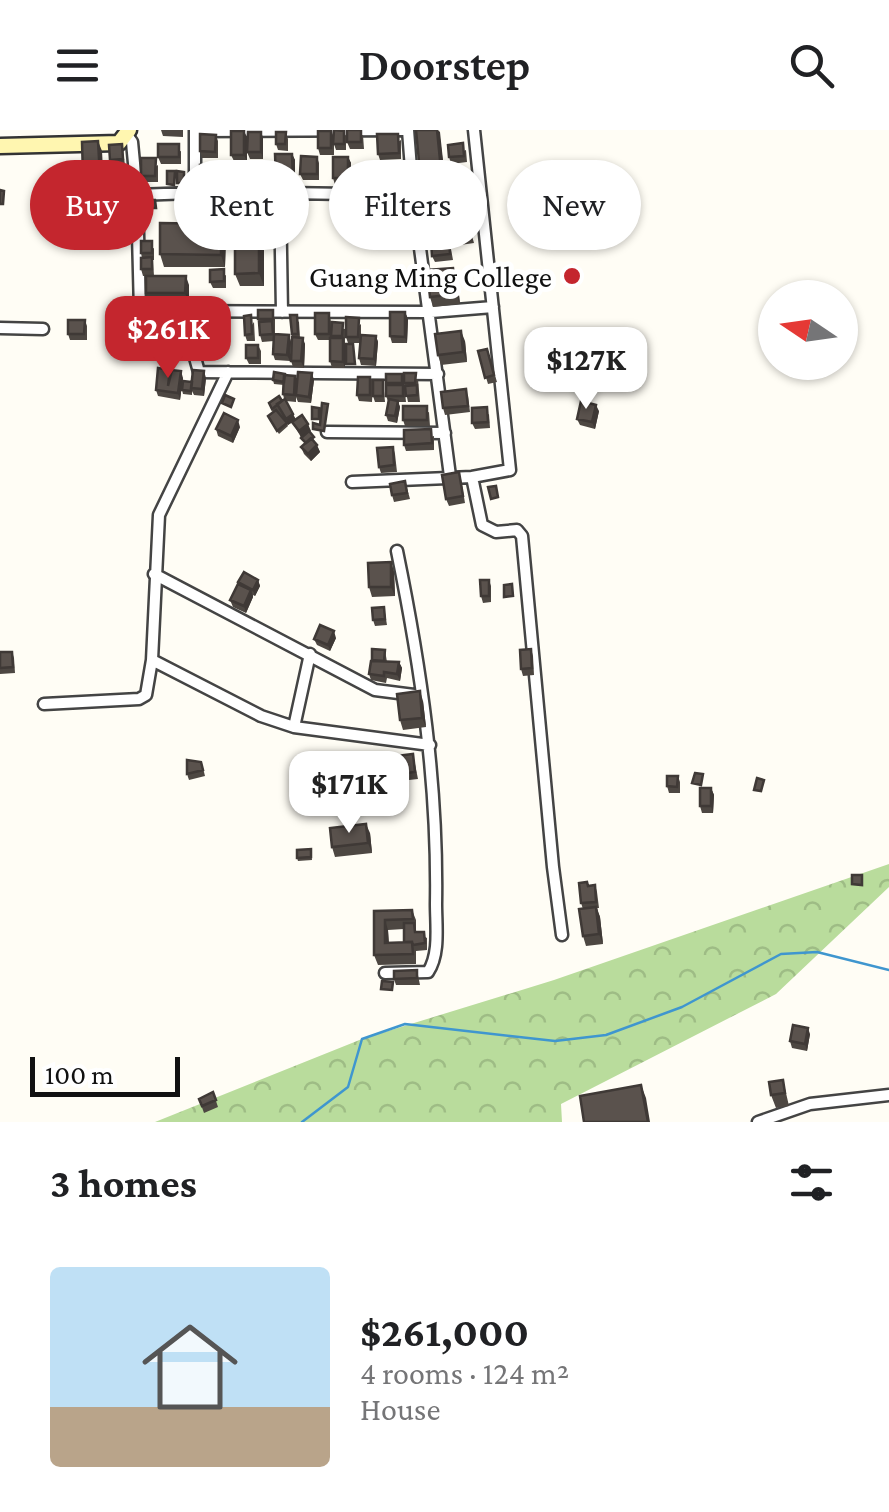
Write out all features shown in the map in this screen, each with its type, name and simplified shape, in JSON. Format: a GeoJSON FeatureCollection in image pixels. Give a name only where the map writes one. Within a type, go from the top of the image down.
{"type":"FeatureCollection","features":[{"type":"Feature","properties":{"kind":"street"},"geometry":{"type":"LineString","coordinates":[[195,160],[195,131],[405,130],[409,160]]}},
{"type":"Feature","properties":{"kind":"street"},"geometry":{"type":"LineString","coordinates":[[352,482],[472,476],[510,470],[474,130]]}},
{"type":"Feature","properties":{"kind":"street"},"geometry":{"type":"LineString","coordinates":[[0,146],[120,144],[128,132]]}},
{"type":"Feature","properties":{"kind":"street"},"geometry":{"type":"LineString","coordinates":[[128,132],[134,160]]}},
{"type":"Feature","properties":{"kind":"street"},"geometry":{"type":"LineString","coordinates":[[138,250],[140,311],[431,312],[494,307]]}},
{"type":"Feature","properties":{"kind":"street"},"geometry":{"type":"LineString","coordinates":[[281,250],[282,312]]}},
{"type":"Feature","properties":{"kind":"street"},"geometry":{"type":"LineString","coordinates":[[421,250],[450,476]]}},
{"type":"Feature","properties":{"kind":"street"},"geometry":{"type":"LineString","coordinates":[[182,311],[199,372],[438,374]]}},
{"type":"Feature","properties":{"kind":"street"},"geometry":{"type":"LineString","coordinates":[[0,328],[44,329]]}},
{"type":"Feature","properties":{"kind":"street"},"geometry":{"type":"LineString","coordinates":[[44,704],[144,698],[152,660],[159,515],[228,372]]}},
{"type":"Feature","properties":{"kind":"street"},"geometry":{"type":"LineString","coordinates":[[327,432],[445,433]]}},
{"type":"Feature","properties":{"kind":"street"},"geometry":{"type":"LineString","coordinates":[[472,476],[482,525],[496,532],[517,530],[522,536],[552,867],[562,935]]}},
{"type":"Feature","properties":{"kind":"street"},"geometry":{"type":"LineString","coordinates":[[384,973],[428,972],[436,955],[437,861],[430,745],[397,551]]}},
{"type":"Feature","properties":{"kind":"street"},"geometry":{"type":"LineString","coordinates":[[154,574],[375,690],[424,696]]}},
{"type":"Feature","properties":{"kind":"street"},"geometry":{"type":"LineString","coordinates":[[294,727],[310,654]]}},
{"type":"Feature","properties":{"kind":"street"},"geometry":{"type":"LineString","coordinates":[[152,660],[262,716],[294,727],[430,745]]}},
{"type":"Feature","properties":{"kind":"street"},"geometry":{"type":"LineString","coordinates":[[758,1122],[810,1104],[889,1095]]}},
{"type":"Feature","properties":{"kind":"green space"},"geometry":{"type":"Polygon","coordinates":[[[889,864],[889,887],[776,994],[561,1104],[562,1122],[155,1122],[362,1039],[554,980],[889,864]]]}},
{"type":"Feature","properties":{"kind":"building"},"geometry":{"type":"Polygon","coordinates":[[[334,130],[344,131],[344,144],[333,144],[334,130]]]}},
{"type":"Feature","properties":{"kind":"building"},"geometry":{"type":"Polygon","coordinates":[[[347,130],[361,130],[361,142],[347,142],[347,130]]]}},
{"type":"Feature","properties":{"kind":"building"},"geometry":{"type":"Polygon","coordinates":[[[416,130],[437,130],[440,160],[419,160],[416,130]]]}},
{"type":"Feature","properties":{"kind":"building"},"geometry":{"type":"Polygon","coordinates":[[[231,131],[244,131],[244,155],[231,155],[231,131]]]}},
{"type":"Feature","properties":{"kind":"building"},"geometry":{"type":"Polygon","coordinates":[[[318,131],[331,131],[331,148],[318,148],[318,131]]]}},
{"type":"Feature","properties":{"kind":"building"},"geometry":{"type":"Polygon","coordinates":[[[248,132],[261,132],[261,152],[247,152],[248,132]]]}},
{"type":"Feature","properties":{"kind":"building"},"geometry":{"type":"Polygon","coordinates":[[[276,132],[286,132],[285,144],[276,144],[276,132]]]}},
{"type":"Feature","properties":{"kind":"building"},"geometry":{"type":"Polygon","coordinates":[[[200,134],[216,135],[215,152],[200,151],[200,134]]]}},
{"type":"Feature","properties":{"kind":"building"},"geometry":{"type":"Polygon","coordinates":[[[377,134],[398,134],[399,153],[378,154],[377,134]]]}},
{"type":"Feature","properties":{"kind":"building"},"geometry":{"type":"Polygon","coordinates":[[[98,141],[99,160],[83,160],[82,142],[98,141]]]}},
{"type":"Feature","properties":{"kind":"building"},"geometry":{"type":"Polygon","coordinates":[[[463,143],[464,156],[449,157],[448,145],[463,143]]]}},
{"type":"Feature","properties":{"kind":"building"},"geometry":{"type":"Polygon","coordinates":[[[122,144],[123,159],[110,160],[109,145],[122,144]]]}},
{"type":"Feature","properties":{"kind":"building"},"geometry":{"type":"Polygon","coordinates":[[[158,144],[179,144],[179,157],[158,157],[158,144]]]}},
{"type":"Feature","properties":{"kind":"building"},"geometry":{"type":"Polygon","coordinates":[[[275,154],[292,154],[292,160],[275,160],[275,154]]]}},
{"type":"Feature","properties":{"kind":"building"},"geometry":{"type":"Polygon","coordinates":[[[301,156],[317,157],[317,174],[309,174],[309,160],[301,160],[301,156]]]}},
{"type":"Feature","properties":{"kind":"building"},"geometry":{"type":"Polygon","coordinates":[[[167,171],[174,171],[174,185],[167,184],[167,171]]]}},
{"type":"Feature","properties":{"kind":"building"},"geometry":{"type":"Polygon","coordinates":[[[160,223],[174,223],[174,250],[221,250],[221,255],[160,254],[160,223]]]}},
{"type":"Feature","properties":{"kind":"building"},"geometry":{"type":"Polygon","coordinates":[[[235,250],[259,250],[259,273],[235,274],[235,250]]]}},
{"type":"Feature","properties":{"kind":"building"},"geometry":{"type":"Polygon","coordinates":[[[432,250],[450,250],[450,254],[432,256],[432,250]]]}},
{"type":"Feature","properties":{"kind":"building"},"geometry":{"type":"Polygon","coordinates":[[[152,257],[152,269],[141,269],[141,258],[152,257]]]}},
{"type":"Feature","properties":{"kind":"building"},"geometry":{"type":"Polygon","coordinates":[[[453,268],[456,294],[430,297],[427,270],[453,268]]]}},
{"type":"Feature","properties":{"kind":"building"},"geometry":{"type":"Polygon","coordinates":[[[224,269],[224,281],[210,282],[210,270],[224,269]]]}},
{"type":"Feature","properties":{"kind":"building"},"geometry":{"type":"Polygon","coordinates":[[[146,276],[186,276],[185,293],[146,293],[146,276]]]}},
{"type":"Feature","properties":{"kind":"building"},"geometry":{"type":"Polygon","coordinates":[[[258,310],[273,310],[273,319],[258,319],[258,310]]]}},
{"type":"Feature","properties":{"kind":"building"},"geometry":{"type":"Polygon","coordinates":[[[198,312],[212,312],[213,331],[198,331],[198,312]]]}},
{"type":"Feature","properties":{"kind":"building"},"geometry":{"type":"Polygon","coordinates":[[[390,312],[405,312],[405,337],[390,336],[390,312]]]}},
{"type":"Feature","properties":{"kind":"building"},"geometry":{"type":"Polygon","coordinates":[[[315,313],[329,313],[329,334],[315,334],[315,313]]]}},
{"type":"Feature","properties":{"kind":"building"},"geometry":{"type":"Polygon","coordinates":[[[150,314],[165,315],[164,336],[149,335],[150,314]]]}},
{"type":"Feature","properties":{"kind":"building"},"geometry":{"type":"Polygon","coordinates":[[[251,315],[252,334],[245,335],[244,316],[251,315]]]}},
{"type":"Feature","properties":{"kind":"building"},"geometry":{"type":"Polygon","coordinates":[[[290,315],[297,315],[298,334],[292,334],[290,315]]]}},
{"type":"Feature","properties":{"kind":"building"},"geometry":{"type":"Polygon","coordinates":[[[346,317],[359,318],[358,337],[346,337],[346,317]]]}},
{"type":"Feature","properties":{"kind":"building"},"geometry":{"type":"Polygon","coordinates":[[[68,320],[85,320],[84,334],[68,334],[68,320]]]}},
{"type":"Feature","properties":{"kind":"building"},"geometry":{"type":"Polygon","coordinates":[[[272,321],[273,334],[260,335],[259,322],[272,321]]]}},
{"type":"Feature","properties":{"kind":"building"},"geometry":{"type":"Polygon","coordinates":[[[332,322],[343,323],[342,336],[331,336],[332,322]]]}},
{"type":"Feature","properties":{"kind":"building"},"geometry":{"type":"Polygon","coordinates":[[[461,331],[463,352],[438,355],[435,334],[461,331]]]}},
{"type":"Feature","properties":{"kind":"building"},"geometry":{"type":"Polygon","coordinates":[[[274,334],[289,335],[287,355],[273,354],[274,334]]]}},
{"type":"Feature","properties":{"kind":"building"},"geometry":{"type":"Polygon","coordinates":[[[361,335],[376,336],[374,359],[359,358],[361,335]]]}},
{"type":"Feature","properties":{"kind":"building"},"geometry":{"type":"Polygon","coordinates":[[[292,337],[303,338],[301,361],[291,361],[292,337]]]}},
{"type":"Feature","properties":{"kind":"building"},"geometry":{"type":"Polygon","coordinates":[[[330,338],[343,338],[343,362],[330,361],[330,338]]]}},
{"type":"Feature","properties":{"kind":"building"},"geometry":{"type":"Polygon","coordinates":[[[346,344],[353,344],[355,364],[346,364],[346,344]]]}},
{"type":"Feature","properties":{"kind":"building"},"geometry":{"type":"Polygon","coordinates":[[[246,345],[258,345],[258,358],[246,358],[246,345]]]}},
{"type":"Feature","properties":{"kind":"building"},"geometry":{"type":"Polygon","coordinates":[[[487,349],[494,375],[485,378],[478,351],[487,349]]]}},
{"type":"Feature","properties":{"kind":"building"},"geometry":{"type":"Polygon","coordinates":[[[158,368],[170,370],[168,386],[172,370],[181,371],[178,393],[156,390],[158,368]]]}},
{"type":"Feature","properties":{"kind":"building"},"geometry":{"type":"Polygon","coordinates":[[[193,370],[204,371],[202,389],[191,388],[193,370]]]}},
{"type":"Feature","properties":{"kind":"building"},"geometry":{"type":"Polygon","coordinates":[[[274,372],[285,374],[284,382],[273,380],[274,372]]]}},
{"type":"Feature","properties":{"kind":"building"},"geometry":{"type":"Polygon","coordinates":[[[298,372],[312,373],[309,397],[296,395],[298,372]]]}},
{"type":"Feature","properties":{"kind":"building"},"geometry":{"type":"Polygon","coordinates":[[[404,373],[416,373],[415,383],[404,383],[404,373]]]}},
{"type":"Feature","properties":{"kind":"building"},"geometry":{"type":"Polygon","coordinates":[[[386,374],[402,374],[402,383],[386,383],[386,374]]]}},
{"type":"Feature","properties":{"kind":"building"},"geometry":{"type":"Polygon","coordinates":[[[284,375],[295,376],[294,395],[283,394],[284,375]]]}},
{"type":"Feature","properties":{"kind":"building"},"geometry":{"type":"Polygon","coordinates":[[[358,377],[370,377],[370,395],[357,395],[358,377]]]}},
{"type":"Feature","properties":{"kind":"building"},"geometry":{"type":"Polygon","coordinates":[[[373,380],[383,380],[383,396],[373,396],[373,380]]]}},
{"type":"Feature","properties":{"kind":"building"},"geometry":{"type":"Polygon","coordinates":[[[183,381],[192,382],[191,391],[182,390],[183,381]]]}},
{"type":"Feature","properties":{"kind":"building"},"geometry":{"type":"Polygon","coordinates":[[[386,385],[403,385],[403,396],[386,396],[386,385]]]}},
{"type":"Feature","properties":{"kind":"building"},"geometry":{"type":"Polygon","coordinates":[[[417,385],[417,395],[406,396],[405,386],[417,385]]]}},
{"type":"Feature","properties":{"kind":"building"},"geometry":{"type":"Polygon","coordinates":[[[466,389],[468,406],[443,408],[441,392],[466,389]]]}},
{"type":"Feature","properties":{"kind":"building"},"geometry":{"type":"Polygon","coordinates":[[[225,395],[234,399],[231,407],[222,403],[225,395]]]}},
{"type":"Feature","properties":{"kind":"building"},"geometry":{"type":"Polygon","coordinates":[[[279,396],[282,401],[272,409],[269,403],[279,396]]]}},
{"type":"Feature","properties":{"kind":"building"},"geometry":{"type":"Polygon","coordinates":[[[285,399],[293,414],[286,419],[277,404],[285,399]]]}},
{"type":"Feature","properties":{"kind":"building"},"geometry":{"type":"Polygon","coordinates":[[[389,399],[398,401],[395,416],[386,415],[389,399]]]}},
{"type":"Feature","properties":{"kind":"building"},"geometry":{"type":"Polygon","coordinates":[[[581,401],[596,405],[592,422],[577,419],[581,401]]]}},
{"type":"Feature","properties":{"kind":"building"},"geometry":{"type":"Polygon","coordinates":[[[322,403],[328,404],[324,431],[313,429],[313,423],[320,425],[322,403]]]}},
{"type":"Feature","properties":{"kind":"building"},"geometry":{"type":"Polygon","coordinates":[[[403,406],[427,406],[427,420],[403,420],[403,406]]]}},
{"type":"Feature","properties":{"kind":"building"},"geometry":{"type":"Polygon","coordinates":[[[312,407],[319,408],[319,419],[312,419],[312,407]]]}},
{"type":"Feature","properties":{"kind":"building"},"geometry":{"type":"Polygon","coordinates":[[[487,407],[488,422],[472,423],[472,408],[487,407]]]}},
{"type":"Feature","properties":{"kind":"building"},"geometry":{"type":"Polygon","coordinates":[[[276,410],[287,423],[277,431],[268,416],[276,410]]]}},
{"type":"Feature","properties":{"kind":"building"},"geometry":{"type":"Polygon","coordinates":[[[224,413],[238,420],[231,436],[216,429],[224,413]]]}},
{"type":"Feature","properties":{"kind":"building"},"geometry":{"type":"Polygon","coordinates":[[[302,415],[308,424],[299,431],[292,422],[302,415]]]}},
{"type":"Feature","properties":{"kind":"building"},"geometry":{"type":"Polygon","coordinates":[[[431,429],[432,443],[404,445],[404,430],[431,429]]]}},
{"type":"Feature","properties":{"kind":"building"},"geometry":{"type":"Polygon","coordinates":[[[309,431],[314,437],[306,443],[301,438],[309,431]]]}},
{"type":"Feature","properties":{"kind":"building"},"geometry":{"type":"Polygon","coordinates":[[[311,438],[317,445],[308,454],[301,447],[311,438]]]}},
{"type":"Feature","properties":{"kind":"building"},"geometry":{"type":"Polygon","coordinates":[[[393,447],[394,465],[379,467],[377,448],[393,447]]]}},
{"type":"Feature","properties":{"kind":"building"},"geometry":{"type":"Polygon","coordinates":[[[459,472],[463,496],[446,499],[442,475],[459,472]]]}},
{"type":"Feature","properties":{"kind":"building"},"geometry":{"type":"Polygon","coordinates":[[[405,481],[407,493],[392,495],[390,484],[405,481]]]}},
{"type":"Feature","properties":{"kind":"building"},"geometry":{"type":"Polygon","coordinates":[[[496,486],[498,497],[491,499],[488,487],[496,486]]]}},
{"type":"Feature","properties":{"kind":"building"},"geometry":{"type":"Polygon","coordinates":[[[391,562],[391,587],[369,587],[368,563],[391,562]]]}},
{"type":"Feature","properties":{"kind":"building"},"geometry":{"type":"Polygon","coordinates":[[[244,572],[258,580],[253,590],[238,582],[244,572]]]}},
{"type":"Feature","properties":{"kind":"building"},"geometry":{"type":"Polygon","coordinates":[[[480,580],[489,580],[489,596],[481,596],[480,580]]]}},
{"type":"Feature","properties":{"kind":"building"},"geometry":{"type":"Polygon","coordinates":[[[238,584],[251,590],[244,606],[230,600],[238,584]]]}},
{"type":"Feature","properties":{"kind":"building"},"geometry":{"type":"Polygon","coordinates":[[[512,584],[513,596],[504,597],[504,585],[512,584]]]}},
{"type":"Feature","properties":{"kind":"building"},"geometry":{"type":"Polygon","coordinates":[[[384,607],[385,619],[373,620],[372,608],[384,607]]]}},
{"type":"Feature","properties":{"kind":"building"},"geometry":{"type":"Polygon","coordinates":[[[320,625],[334,631],[328,645],[314,639],[320,625]]]}},
{"type":"Feature","properties":{"kind":"building"},"geometry":{"type":"Polygon","coordinates":[[[372,649],[385,650],[384,661],[372,660],[372,649]]]}},
{"type":"Feature","properties":{"kind":"building"},"geometry":{"type":"Polygon","coordinates":[[[531,649],[532,668],[521,669],[520,650],[531,649]]]}},
{"type":"Feature","properties":{"kind":"building"},"geometry":{"type":"Polygon","coordinates":[[[0,652],[12,652],[13,667],[0,668],[0,652]]]}},
{"type":"Feature","properties":{"kind":"building"},"geometry":{"type":"Polygon","coordinates":[[[371,661],[399,662],[397,674],[369,674],[371,661]]]}},
{"type":"Feature","properties":{"kind":"building"},"geometry":{"type":"Polygon","coordinates":[[[420,691],[422,718],[400,720],[397,694],[420,691]]]}},
{"type":"Feature","properties":{"kind":"building"},"geometry":{"type":"Polygon","coordinates":[[[413,754],[415,772],[398,774],[396,756],[413,754]]]}},
{"type":"Feature","properties":{"kind":"building"},"geometry":{"type":"Polygon","coordinates":[[[187,760],[201,762],[203,770],[187,774],[187,760]]]}},
{"type":"Feature","properties":{"kind":"building"},"geometry":{"type":"Polygon","coordinates":[[[695,773],[703,774],[701,785],[692,783],[695,773]]]}},
{"type":"Feature","properties":{"kind":"building"},"geometry":{"type":"Polygon","coordinates":[[[667,776],[678,776],[677,787],[667,786],[667,776]]]}},
{"type":"Feature","properties":{"kind":"building"},"geometry":{"type":"Polygon","coordinates":[[[757,778],[764,780],[761,791],[754,790],[757,778]]]}},
{"type":"Feature","properties":{"kind":"building"},"geometry":{"type":"Polygon","coordinates":[[[328,787],[329,796],[319,797],[318,788],[328,787]]]}},
{"type":"Feature","properties":{"kind":"building"},"geometry":{"type":"Polygon","coordinates":[[[700,788],[711,788],[711,806],[700,806],[700,788]]]}},
{"type":"Feature","properties":{"kind":"building"},"geometry":{"type":"Polygon","coordinates":[[[366,824],[368,843],[332,847],[330,828],[366,824]]]}},
{"type":"Feature","properties":{"kind":"building"},"geometry":{"type":"Polygon","coordinates":[[[311,849],[311,857],[297,858],[297,850],[311,849]]]}},
{"type":"Feature","properties":{"kind":"building"},"geometry":{"type":"Polygon","coordinates":[[[852,875],[862,875],[862,885],[852,884],[852,875]]]}},
{"type":"Feature","properties":{"kind":"building"},"geometry":{"type":"Polygon","coordinates":[[[587,882],[588,886],[595,885],[596,902],[581,903],[579,883],[587,882]]]}},
{"type":"Feature","properties":{"kind":"building"},"geometry":{"type":"Polygon","coordinates":[[[596,907],[599,934],[583,936],[579,909],[596,907]]]}},
{"type":"Feature","properties":{"kind":"building"},"geometry":{"type":"Polygon","coordinates":[[[412,910],[413,919],[385,920],[385,943],[412,942],[413,954],[374,955],[374,911],[412,910]]]}},
{"type":"Feature","properties":{"kind":"building"},"geometry":{"type":"Polygon","coordinates":[[[404,923],[414,923],[415,932],[424,932],[425,943],[404,942],[404,923]]]}},
{"type":"Feature","properties":{"kind":"building"},"geometry":{"type":"Polygon","coordinates":[[[417,970],[417,978],[394,979],[394,971],[417,970]]]}},
{"type":"Feature","properties":{"kind":"building"},"geometry":{"type":"Polygon","coordinates":[[[382,981],[393,982],[392,990],[381,989],[382,981]]]}},
{"type":"Feature","properties":{"kind":"building"},"geometry":{"type":"Polygon","coordinates":[[[793,1025],[808,1028],[805,1044],[790,1041],[793,1025]]]}},
{"type":"Feature","properties":{"kind":"building"},"geometry":{"type":"Polygon","coordinates":[[[783,1080],[785,1093],[771,1095],[769,1082],[783,1080]]]}},
{"type":"Feature","properties":{"kind":"building"},"geometry":{"type":"Polygon","coordinates":[[[641,1085],[648,1122],[584,1122],[580,1096],[641,1085]]]}},
{"type":"Feature","properties":{"kind":"building"},"geometry":{"type":"Polygon","coordinates":[[[213,1092],[216,1100],[202,1106],[199,1099],[213,1092]]]}},
{"type":"Feature","properties":{"kind":"waterway"},"geometry":{"type":"LineString","coordinates":[[302,1122],[348,1087],[362,1039],[405,1024],[555,1041],[606,1035],[682,1007],[781,954],[817,952],[889,970]]}},
{"type":"Feature","properties":{"kind":"place","name":"Guang Ming College"},"geometry":{"type":"Point","coordinates":[572,276]}}]}
